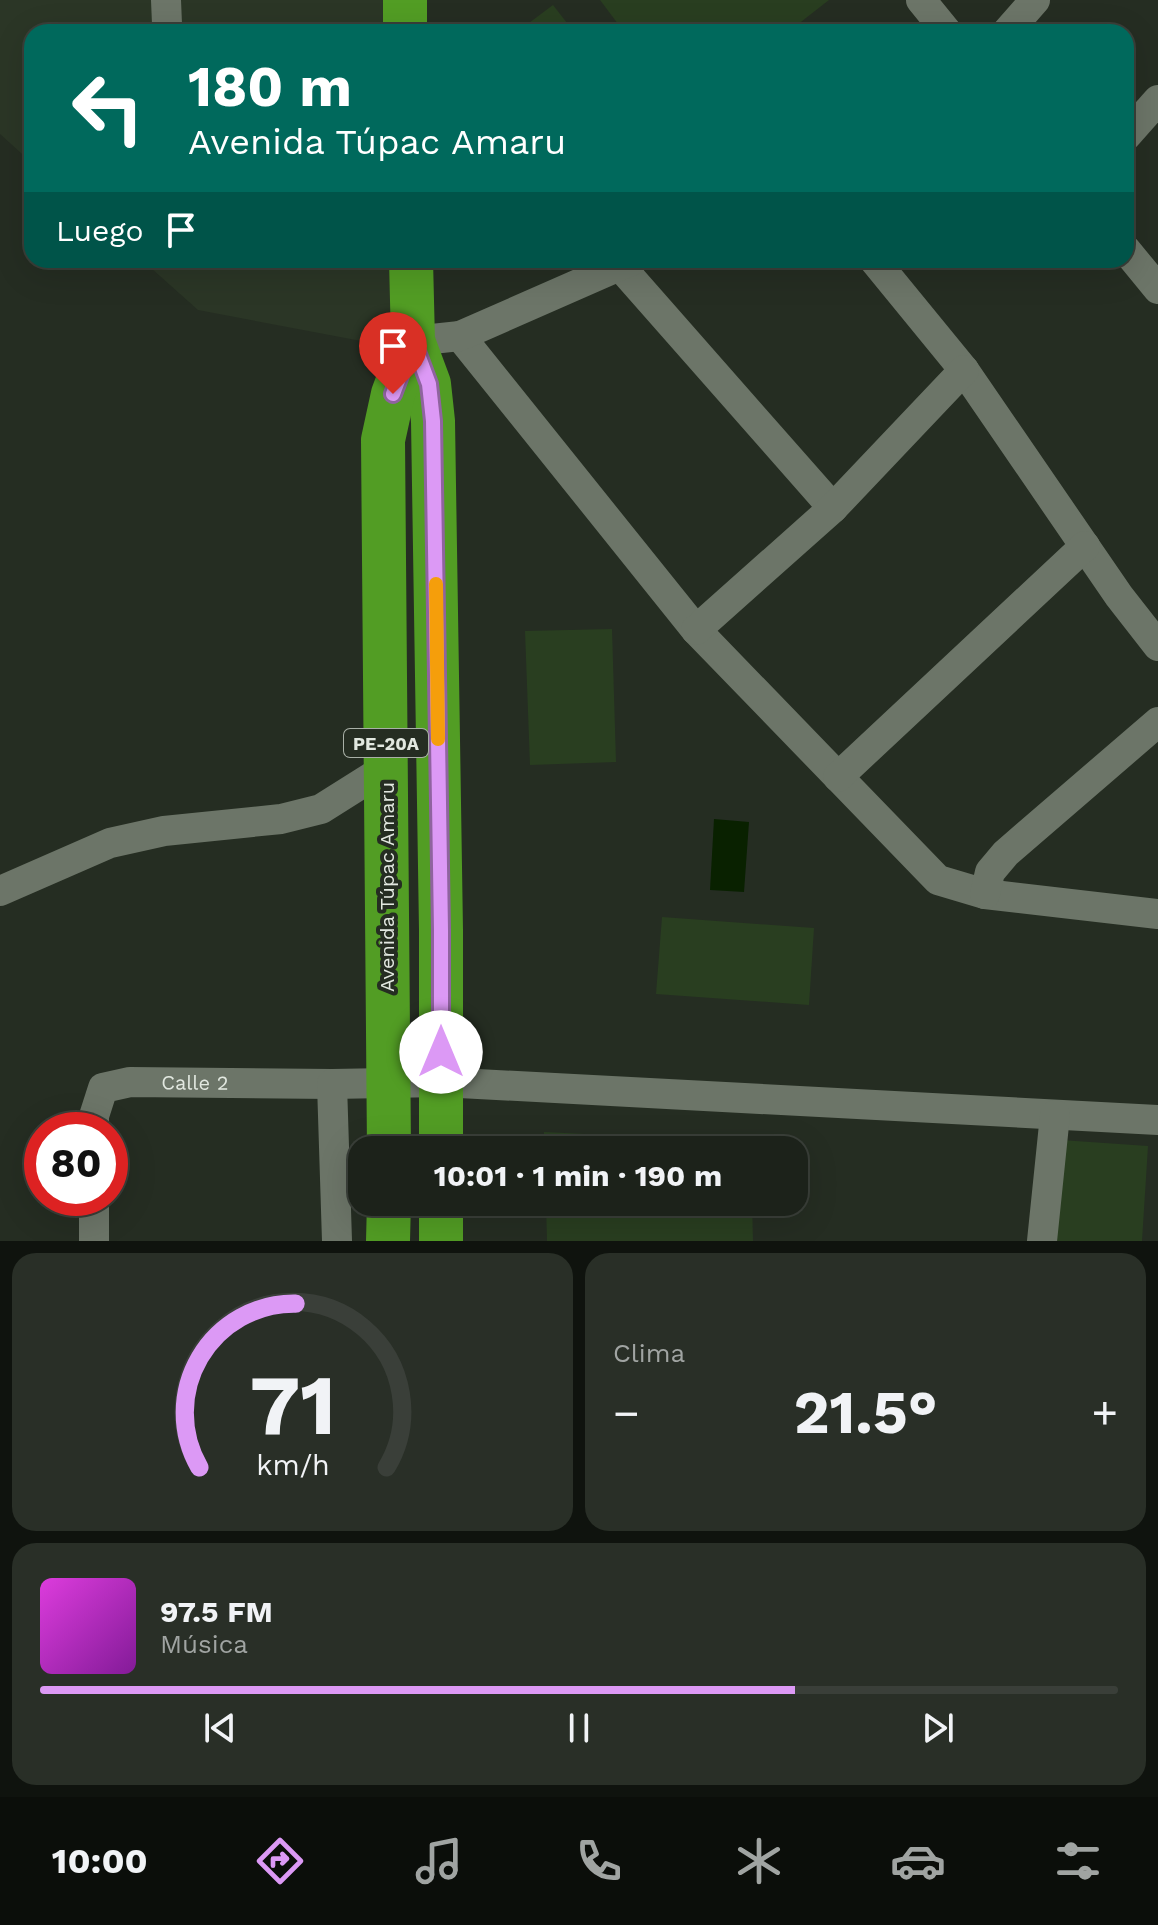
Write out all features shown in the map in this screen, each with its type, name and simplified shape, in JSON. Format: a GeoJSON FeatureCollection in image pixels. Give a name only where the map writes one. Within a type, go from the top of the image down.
{"type":"FeatureCollection","features":[{"type":"Feature","properties":{"kind":"highway"},"geometry":{"type":"LineString","coordinates":[[405,0],[405,24]]}},
{"type":"Feature","properties":{"kind":"highway","name":"Avenida Túpac Amaru"},"geometry":{"type":"LineString","coordinates":[[411,268],[413,341],[429,384],[433,421],[441,1136]]}},
{"type":"Feature","properties":{"kind":"highway","name":"Avenida Túpac Amaru"},"geometry":{"type":"LineString","coordinates":[[389,1136],[383,440],[393,394],[413,341]]}},
{"type":"Feature","properties":{"kind":"highway"},"geometry":{"type":"LineString","coordinates":[[388,1241],[389,1216]]}},
{"type":"Feature","properties":{"kind":"highway"},"geometry":{"type":"LineString","coordinates":[[441,1216],[441,1241]]}},
{"type":"Feature","properties":{"kind":"street"},"geometry":{"type":"LineString","coordinates":[[166,0],[167,24]]}},
{"type":"Feature","properties":{"kind":"street"},"geometry":{"type":"LineString","coordinates":[[921,0],[940,24]]}},
{"type":"Feature","properties":{"kind":"street"},"geometry":{"type":"LineString","coordinates":[[1014,24],[1035,0]]}},
{"type":"Feature","properties":{"kind":"street"},"geometry":{"type":"LineString","coordinates":[[1134,127],[1158,100]]}},
{"type":"Feature","properties":{"kind":"street"},"geometry":{"type":"LineString","coordinates":[[1134,260],[1158,289]]}},
{"type":"Feature","properties":{"kind":"street"},"geometry":{"type":"LineString","coordinates":[[413,341],[460,336],[616,268]]}},
{"type":"Feature","properties":{"kind":"street"},"geometry":{"type":"LineString","coordinates":[[631,268],[833,508]]}},
{"type":"Feature","properties":{"kind":"street"},"geometry":{"type":"LineString","coordinates":[[881,268],[964,370],[1119,596],[1158,646]]}},
{"type":"Feature","properties":{"kind":"street"},"geometry":{"type":"LineString","coordinates":[[460,336],[696,630],[938,880],[985,894],[1158,914]]}},
{"type":"Feature","properties":{"kind":"street"},"geometry":{"type":"LineString","coordinates":[[696,630],[833,508],[964,370]]}},
{"type":"Feature","properties":{"kind":"street"},"geometry":{"type":"LineString","coordinates":[[838,777],[1085,546]]}},
{"type":"Feature","properties":{"kind":"street"},"geometry":{"type":"LineString","coordinates":[[985,894],[990,872],[1006,853],[1158,722]]}},
{"type":"Feature","properties":{"kind":"street"},"geometry":{"type":"LineString","coordinates":[[0,891],[110,843],[164,831],[281,819],[321,809],[386,768]]}},
{"type":"Feature","properties":{"kind":"street","name":"Calle 2"},"geometry":{"type":"LineString","coordinates":[[95,1112],[103,1088],[130,1082],[332,1084]]}},
{"type":"Feature","properties":{"kind":"street"},"geometry":{"type":"LineString","coordinates":[[337,1241],[332,1084],[441,1082],[1158,1120]]}},
{"type":"Feature","properties":{"kind":"street"},"geometry":{"type":"LineString","coordinates":[[1042,1241],[1055,1115]]}},
{"type":"Feature","properties":{"kind":"street"},"geometry":{"type":"LineString","coordinates":[[94,1216],[94,1241]]}},
{"type":"Feature","properties":{"kind":"shaded area"},"geometry":{"type":"Polygon","coordinates":[[[0,0],[390,0],[390,24],[24,24],[24,156],[0,134],[0,0]]]}},
{"type":"Feature","properties":{"kind":"shaded area"},"geometry":{"type":"Polygon","coordinates":[[[600,0],[829,0],[798,24],[618,24],[600,0]]]}},
{"type":"Feature","properties":{"kind":"shaded area"},"geometry":{"type":"Polygon","coordinates":[[[553,5],[568,24],[528,24],[553,5]]]}},
{"type":"Feature","properties":{"kind":"shaded area"},"geometry":{"type":"Polygon","coordinates":[[[151,268],[392,268],[393,347],[198,310],[151,268]]]}},
{"type":"Feature","properties":{"kind":"shaded area"},"geometry":{"type":"Polygon","coordinates":[[[612,629],[616,762],[530,765],[525,631],[612,629]]]}},
{"type":"Feature","properties":{"kind":"shaded area"},"geometry":{"type":"Polygon","coordinates":[[[714,819],[749,822],[744,892],[710,890],[714,819]]]}},
{"type":"Feature","properties":{"kind":"shaded area"},"geometry":{"type":"Polygon","coordinates":[[[662,917],[814,928],[809,1005],[656,994],[662,917]]]}},
{"type":"Feature","properties":{"kind":"shaded area"},"geometry":{"type":"Polygon","coordinates":[[[544,1132],[626,1136],[544,1136],[544,1132]]]}},
{"type":"Feature","properties":{"kind":"shaded area"},"geometry":{"type":"Polygon","coordinates":[[[1061,1140],[1148,1146],[1142,1241],[1055,1241],[1061,1140]]]}},
{"type":"Feature","properties":{"kind":"shaded area"},"geometry":{"type":"Polygon","coordinates":[[[546,1216],[752,1216],[753,1241],[547,1241],[546,1216]]]}},
{"type":"Feature","properties":{"kind":"slow traffic"},"geometry":{"type":"LineString","coordinates":[[436,584],[438,739]]}},
{"type":"Feature","properties":{"kind":"route"},"geometry":{"type":"LineString","coordinates":[[393,394],[413,341],[429,384],[433,421],[441,1052]]}}]}
